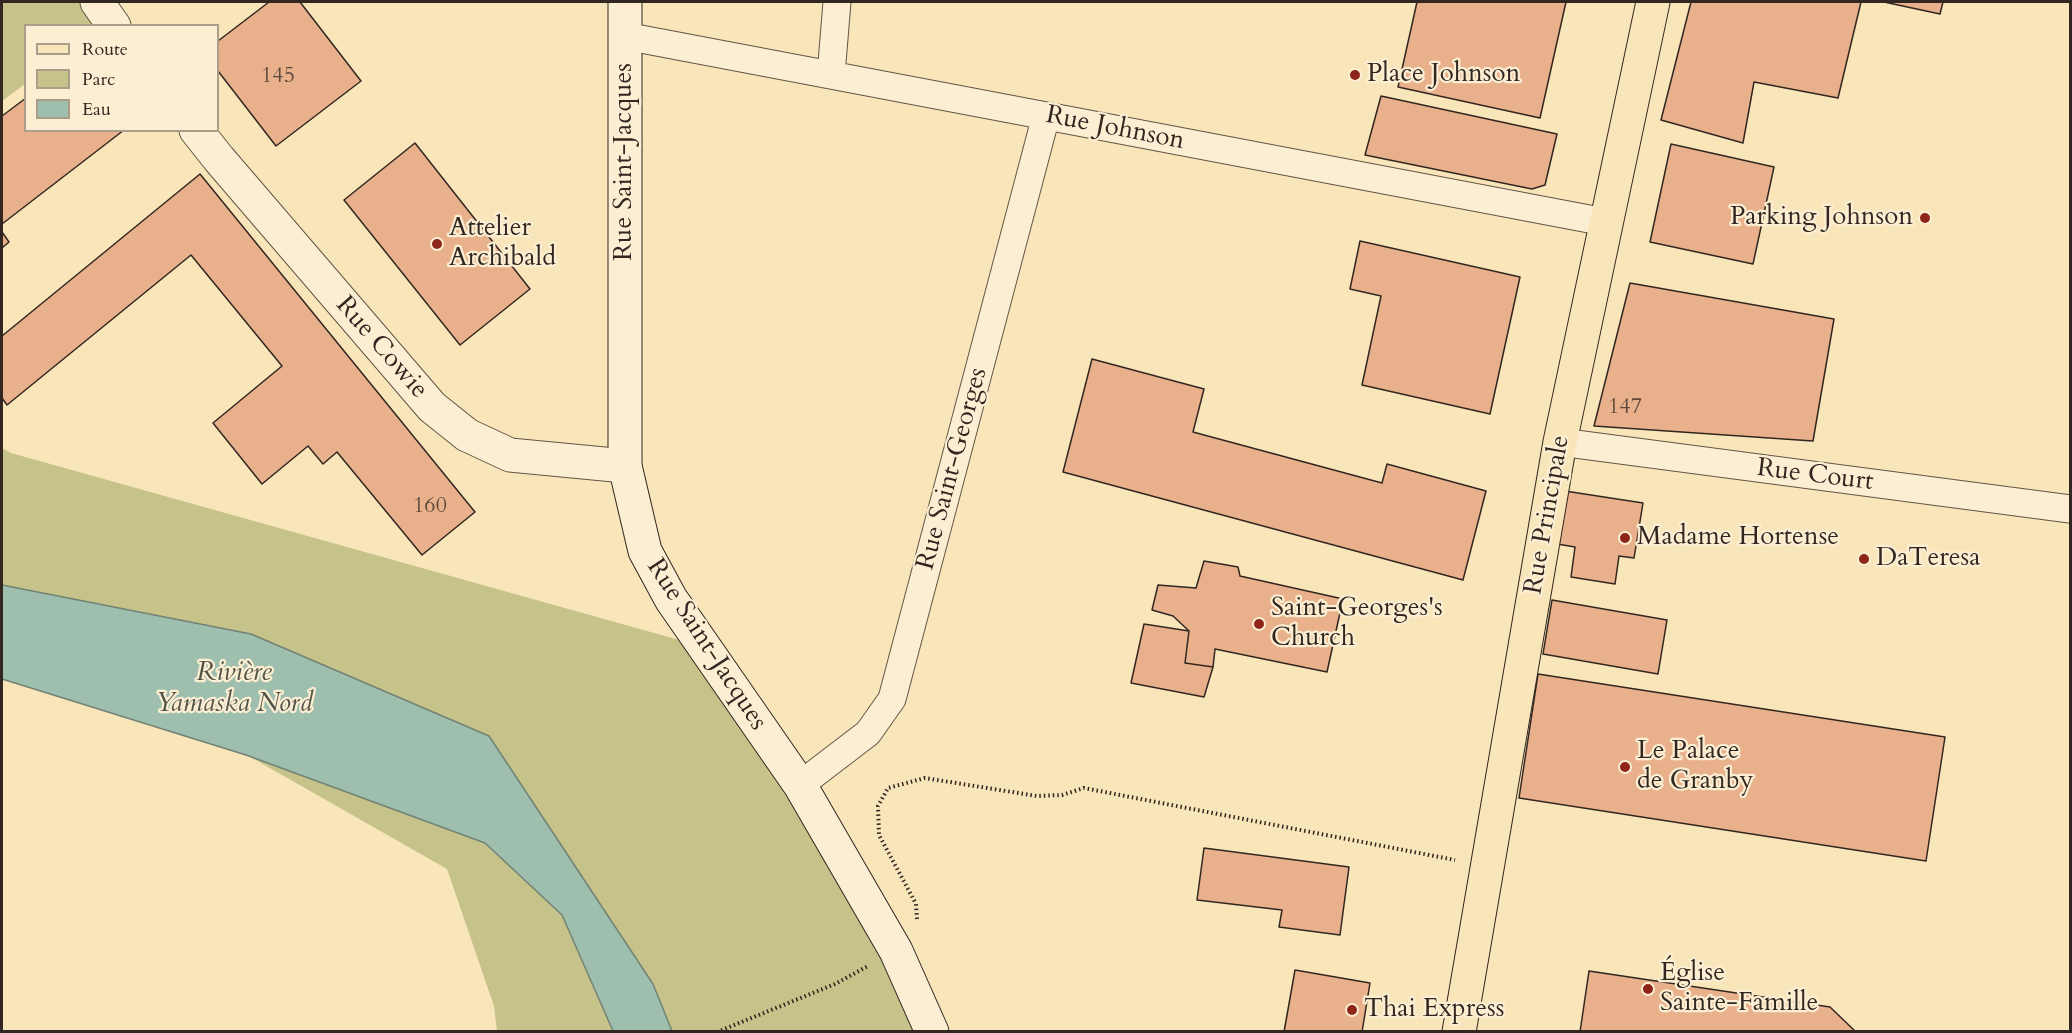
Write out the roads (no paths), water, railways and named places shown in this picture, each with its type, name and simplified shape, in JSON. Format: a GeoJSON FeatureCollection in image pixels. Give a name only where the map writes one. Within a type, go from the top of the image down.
{"type":"FeatureCollection","features":[{"type":"Feature","properties":{"kind":"main road"},"geometry":{"type":"LineString","coordinates":[[97,2],[113,24]]}},
{"type":"Feature","properties":{"kind":"main road","name":"Rue Saint-Jacques"},"geometry":{"type":"LineString","coordinates":[[625,2],[625,466],[645,551],[671,599],[800,785],[896,951],[932,1032]]}},
{"type":"Feature","properties":{"kind":"main road","name":"Rue Principale"},"geometry":{"type":"LineString","coordinates":[[1460,1032],[1560,442],[1653,2]]}},
{"type":"Feature","properties":{"kind":"main road","name":"Rue Cowie"},"geometry":{"type":"LineString","coordinates":[[198,132],[432,407],[458,428],[467,435],[510,455],[625,466]]}},
{"type":"Feature","properties":{"kind":"street"},"geometry":{"type":"LineString","coordinates":[[831,75],[837,2]]}},
{"type":"Feature","properties":{"kind":"street","name":"Rue Johnson"},"geometry":{"type":"LineString","coordinates":[[626,36],[1605,222]]}},
{"type":"Feature","properties":{"kind":"street","name":"Rue Saint-Georges"},"geometry":{"type":"LineString","coordinates":[[800,785],[868,733],[892,699],[1046,116]]}},
{"type":"Feature","properties":{"kind":"street","name":"Rue Court"},"geometry":{"type":"LineString","coordinates":[[1560,442],[2070,509]]}},
{"type":"Feature","properties":{"kind":"water","name":"Rivière Yamaska Nord"},"geometry":{"type":"Polygon","coordinates":[[[2,585],[251,634],[489,736],[653,984],[672,1031],[613,1031],[562,915],[485,843],[246,755],[2,679],[2,585]]]}},
{"type":"Feature","properties":{"kind":"place","name":"Place Johnson"},"geometry":{"type":"Point","coordinates":[1355,75]}},
{"type":"Feature","properties":{"kind":"place","name":"Parking Johnson"},"geometry":{"type":"Point","coordinates":[1925,218]}},
{"type":"Feature","properties":{"kind":"place","name":"Attelier Archibald"},"geometry":{"type":"Point","coordinates":[437,244]}},
{"type":"Feature","properties":{"kind":"place","name":"Madame Hortense"},"geometry":{"type":"Point","coordinates":[1625,538]}},
{"type":"Feature","properties":{"kind":"place","name":"DaTeresa"},"geometry":{"type":"Point","coordinates":[1864,559]}},
{"type":"Feature","properties":{"kind":"place","name":"Saint-Georges's Church"},"geometry":{"type":"Point","coordinates":[1259,624]}},
{"type":"Feature","properties":{"kind":"place","name":"Le Palace de Granby"},"geometry":{"type":"Point","coordinates":[1625,767]}},
{"type":"Feature","properties":{"kind":"place","name":"Église Sainte-Famille"},"geometry":{"type":"Point","coordinates":[1648,989]}},
{"type":"Feature","properties":{"kind":"place","name":"Thai Express"},"geometry":{"type":"Point","coordinates":[1352,1010]}}]}
